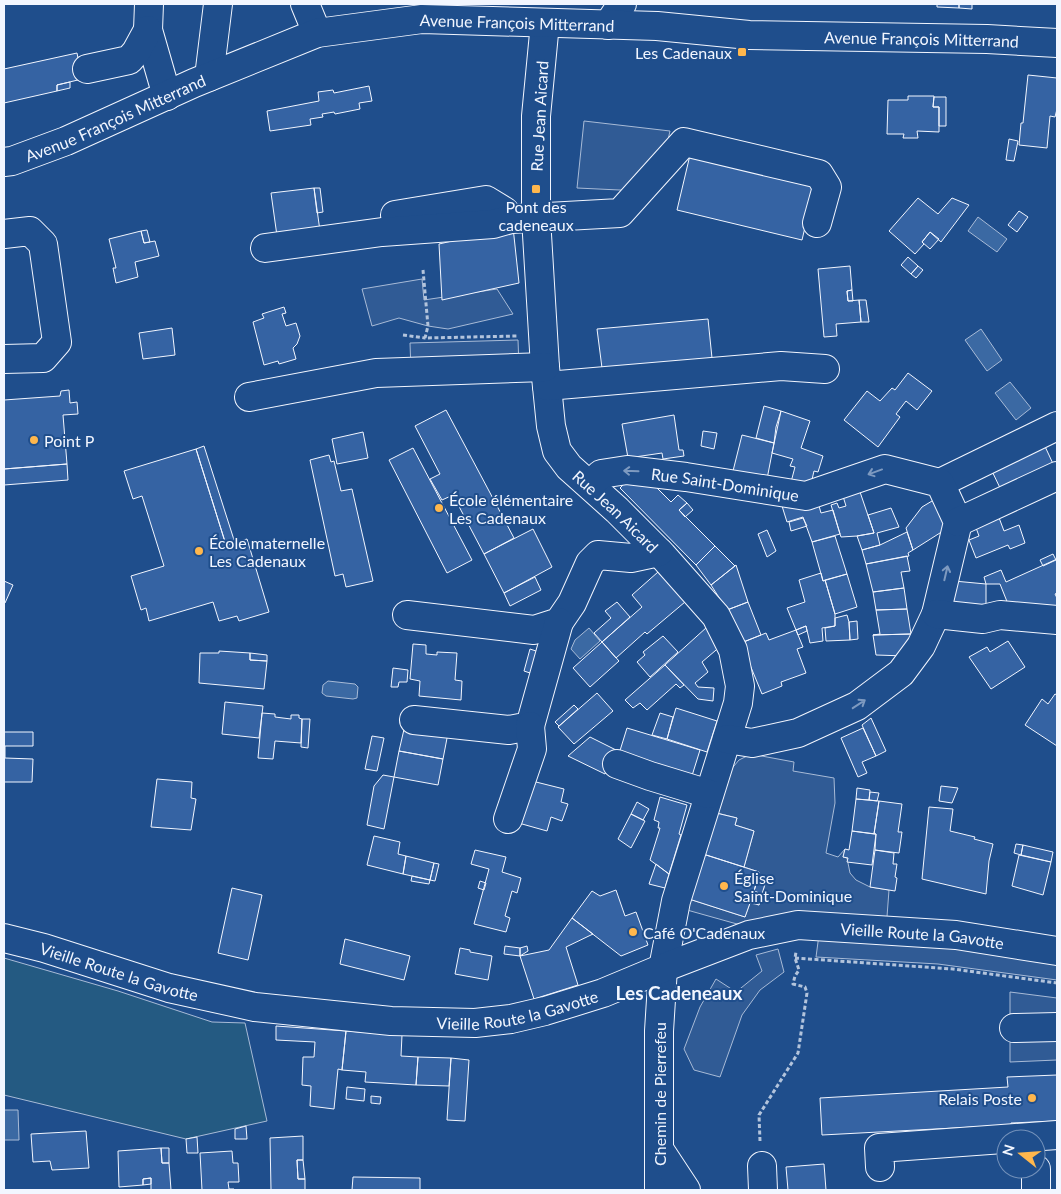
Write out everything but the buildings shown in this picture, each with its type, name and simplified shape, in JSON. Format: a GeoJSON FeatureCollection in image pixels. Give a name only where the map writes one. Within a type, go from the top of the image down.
{"type":"FeatureCollection","features":[{"type":"Feature","properties":{"kind":"street"},"geometry":{"type":"LineString","coordinates":[[209,77],[218,4]]}},
{"type":"Feature","properties":{"kind":"street"},"geometry":{"type":"LineString","coordinates":[[305,4],[317,33]]}},
{"type":"Feature","properties":{"kind":"street","name":"Avenue François Mitterrand"},"geometry":{"type":"LineString","coordinates":[[4,162],[66,141],[209,77],[317,33],[422,19],[545,23],[616,14],[657,26],[749,35],[977,39],[1057,43]]}},
{"type":"Feature","properties":{"kind":"street"},"geometry":{"type":"LineString","coordinates":[[87,69],[129,60],[136,52],[148,17]]}},
{"type":"Feature","properties":{"kind":"street"},"geometry":{"type":"LineString","coordinates":[[148,17],[167,96]]}},
{"type":"Feature","properties":{"kind":"street","name":"Rue Jean Aicard"},"geometry":{"type":"LineString","coordinates":[[545,23],[524,218],[557,451],[569,467],[660,552],[716,616],[733,650],[740,686],[738,703],[676,901],[663,968]]}},
{"type":"Feature","properties":{"kind":"street"},"geometry":{"type":"LineString","coordinates":[[265,248],[382,232],[493,224],[524,218],[620,213],[684,142],[818,174],[827,187],[817,223]]}},
{"type":"Feature","properties":{"kind":"street"},"geometry":{"type":"LineString","coordinates":[[350,219],[364,220],[486,200],[504,211],[524,218]]}},
{"type":"Feature","properties":{"kind":"street"},"geometry":{"type":"LineString","coordinates":[[4,234],[30,231],[43,244],[57,342],[43,358],[4,359]]}},
{"type":"Feature","properties":{"kind":"street"},"geometry":{"type":"LineString","coordinates":[[547,384],[781,366],[825,369]]}},
{"type":"Feature","properties":{"kind":"street"},"geometry":{"type":"LineString","coordinates":[[249,397],[376,373],[547,384],[640,396]]}},
{"type":"Feature","properties":{"kind":"street"},"geometry":{"type":"LineString","coordinates":[[727,739],[752,743],[798,732],[857,706],[901,673],[921,646],[936,614],[958,522],[940,483],[1057,426]]}},
{"type":"Feature","properties":{"kind":"street","name":"Rue Saint-Dominique"},"geometry":{"type":"LineString","coordinates":[[590,485],[601,474],[627,470],[686,477],[806,496],[885,469],[940,483]]}},
{"type":"Feature","properties":{"kind":"street"},"geometry":{"type":"LineString","coordinates":[[958,522],[1057,476]]}},
{"type":"Feature","properties":{"kind":"street"},"geometry":{"type":"LineString","coordinates":[[508,819],[532,750],[530,726],[559,622],[572,603],[590,563],[598,555],[631,558],[660,552]]}},
{"type":"Feature","properties":{"kind":"street"},"geometry":{"type":"LineString","coordinates":[[936,614],[983,619],[1000,615],[1057,620]]}},
{"type":"Feature","properties":{"kind":"street"},"geometry":{"type":"LineString","coordinates":[[406,615],[534,630],[559,622]]}},
{"type":"Feature","properties":{"kind":"street"},"geometry":{"type":"LineString","coordinates":[[414,720],[509,730],[530,726]]}},
{"type":"Feature","properties":{"kind":"street"},"geometry":{"type":"LineString","coordinates":[[617,764],[709,794]]}},
{"type":"Feature","properties":{"kind":"street","name":"Vieille Route la Gavotte"},"geometry":{"type":"LineString","coordinates":[[4,938],[44,948],[169,988],[254,1007],[391,1021],[475,1023],[545,1011],[604,994],[663,968],[750,935],[798,925],[956,935],[1057,951]]}},
{"type":"Feature","properties":{"kind":"street","name":"Chemin de Pierrefeu"},"geometry":{"type":"LineString","coordinates":[[659,1190],[659,1031],[663,968]]}},
{"type":"Feature","properties":{"kind":"street"},"geometry":{"type":"LineString","coordinates":[[1014,1028],[1057,1027]]}},
{"type":"Feature","properties":{"kind":"street"},"geometry":{"type":"LineString","coordinates":[[880,1167],[879,1148],[996,1140]]}},
{"type":"Feature","properties":{"kind":"street"},"geometry":{"type":"LineString","coordinates":[[659,1149],[686,1190]]}},
{"type":"Feature","properties":{"kind":"path"},"geometry":{"type":"LineString","coordinates":[[423,270],[428,326],[425,338]]}},
{"type":"Feature","properties":{"kind":"path"},"geometry":{"type":"LineString","coordinates":[[403,335],[425,338],[520,336]]}},
{"type":"Feature","properties":{"kind":"path"},"geometry":{"type":"LineString","coordinates":[[795,958],[953,969],[1057,983]]}},
{"type":"Feature","properties":{"kind":"path"},"geometry":{"type":"LineString","coordinates":[[762,1178],[759,1115],[798,1053],[807,993],[804,987],[793,984],[799,970]]}},
{"type":"Feature","properties":{"kind":"shaded area"},"geometry":{"type":"Polygon","coordinates":[[[584,121],[670,131],[662,166],[641,191],[577,188],[584,121]]]}},
{"type":"Feature","properties":{"kind":"shaded area"},"geometry":{"type":"Polygon","coordinates":[[[978,217],[1007,239],[997,252],[968,231],[978,217]]]}},
{"type":"Feature","properties":{"kind":"shaded area"},"geometry":{"type":"Polygon","coordinates":[[[422,279],[424,300],[497,289],[513,314],[448,329],[399,318],[372,326],[362,289],[422,279]]]}},
{"type":"Feature","properties":{"kind":"shaded area"},"geometry":{"type":"Polygon","coordinates":[[[981,329],[1002,360],[987,371],[965,340],[981,329]]]}},
{"type":"Feature","properties":{"kind":"shaded area"},"geometry":{"type":"Polygon","coordinates":[[[518,340],[519,367],[411,371],[410,343],[518,340]]]}},
{"type":"Feature","properties":{"kind":"shaded area"},"geometry":{"type":"Polygon","coordinates":[[[1010,382],[1031,408],[1016,420],[995,393],[1010,382]]]}},
{"type":"Feature","properties":{"kind":"shaded area"},"geometry":{"type":"Polygon","coordinates":[[[589,628],[600,641],[580,659],[571,649],[575,640],[589,628]]]}},
{"type":"Feature","properties":{"kind":"shaded area"},"geometry":{"type":"Polygon","coordinates":[[[328,681],[355,684],[358,687],[357,698],[326,696],[322,693],[323,685],[328,681]]]}},
{"type":"Feature","properties":{"kind":"shaded area"},"geometry":{"type":"Polygon","coordinates":[[[751,754],[794,762],[793,771],[834,778],[835,803],[826,853],[838,857],[845,849],[843,857],[847,858],[850,873],[856,880],[870,887],[889,890],[886,930],[1057,951],[1057,980],[938,964],[816,957],[820,927],[850,917],[793,912],[737,924],[687,910],[689,899],[745,917],[750,903],[759,905],[765,884],[757,882],[759,872],[744,867],[754,831],[735,825],[737,818],[717,813],[728,773],[739,760],[751,754]]]}},
{"type":"Feature","properties":{"kind":"shaded area"},"geometry":{"type":"Polygon","coordinates":[[[778,949],[784,972],[760,990],[742,1015],[720,1077],[694,1070],[684,1049],[700,1007],[716,979],[736,992],[762,971],[756,955],[778,949]]]}},
{"type":"Feature","properties":{"kind":"shaded area"},"geometry":{"type":"Polygon","coordinates":[[[4,958],[118,991],[212,1022],[245,1023],[267,1121],[186,1139],[4,1095],[4,958]]]}},
{"type":"Feature","properties":{"kind":"shaded area"},"geometry":{"type":"Polygon","coordinates":[[[1010,992],[1057,998],[1057,1060],[1010,1062],[1010,992]]]}},
{"type":"Feature","properties":{"kind":"shaded area"},"geometry":{"type":"Polygon","coordinates":[[[4,1110],[18,1110],[19,1140],[4,1140],[4,1110]]]}},
{"type":"Feature","properties":{"kind":"place","name":"Les Cadenaux"},"geometry":{"type":"Point","coordinates":[742,52]}},
{"type":"Feature","properties":{"kind":"place","name":"Pont des cadeneaux"},"geometry":{"type":"Point","coordinates":[536,189]}},
{"type":"Feature","properties":{"kind":"place","name":"Point P"},"geometry":{"type":"Point","coordinates":[34,440]}},
{"type":"Feature","properties":{"kind":"place","name":"École élémentaire Les Cadenaux"},"geometry":{"type":"Point","coordinates":[439,508]}},
{"type":"Feature","properties":{"kind":"place","name":"École maternelle Les Cadenaux"},"geometry":{"type":"Point","coordinates":[199,551]}},
{"type":"Feature","properties":{"kind":"place","name":"Église Saint-Dominique"},"geometry":{"type":"Point","coordinates":[724,886]}},
{"type":"Feature","properties":{"kind":"place","name":"Café O'Cadenaux"},"geometry":{"type":"Point","coordinates":[633,932]}},
{"type":"Feature","properties":{"kind":"place","name":"Relais Poste"},"geometry":{"type":"Point","coordinates":[1032,1098]}},
{"type":"Feature","properties":{"kind":"district","name":"Les Cadeneaux"},"geometry":{"type":"Point","coordinates":[679,992]}}]}
